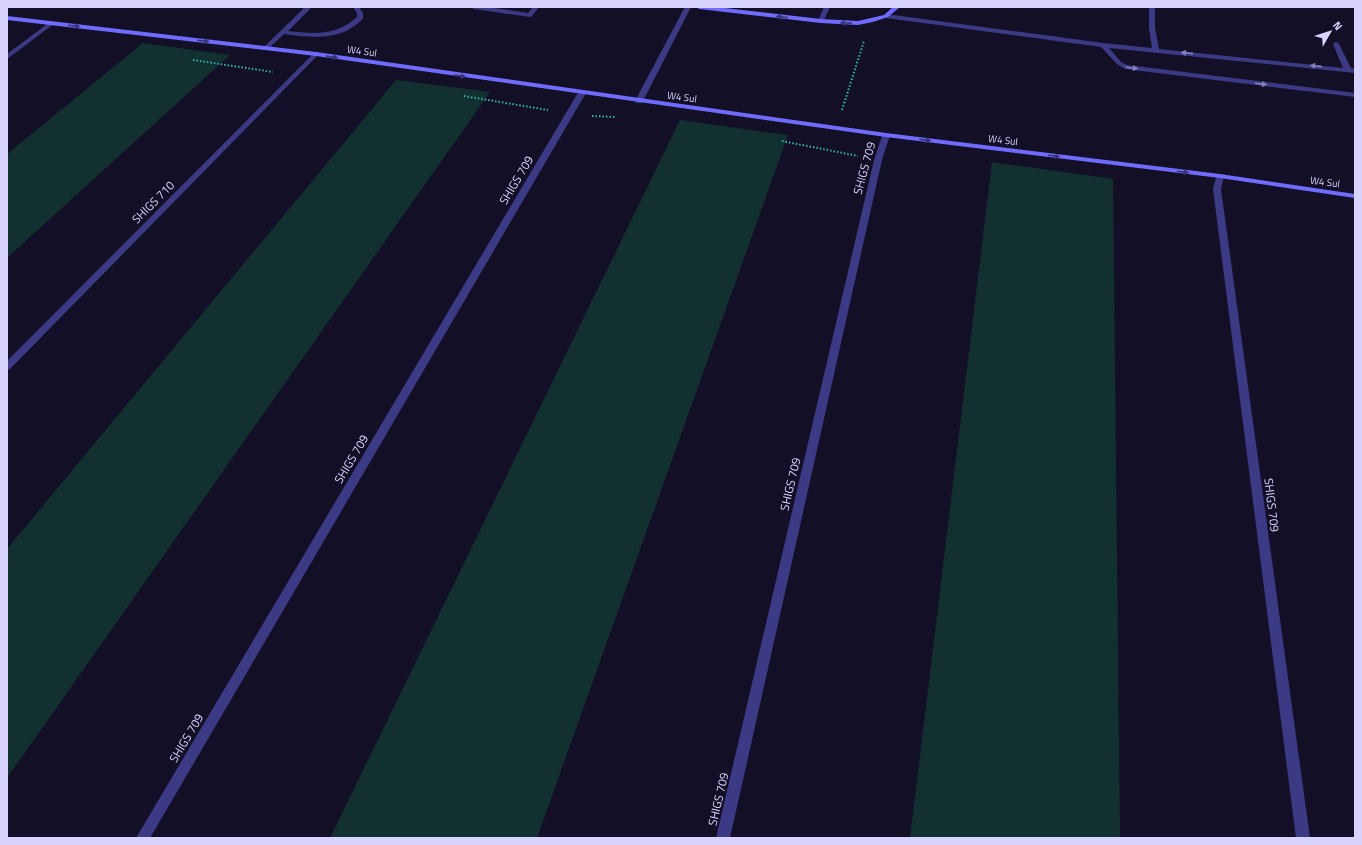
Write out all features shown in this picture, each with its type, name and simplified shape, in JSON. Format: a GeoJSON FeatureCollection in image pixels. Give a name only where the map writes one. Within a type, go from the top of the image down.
{"type":"FeatureCollection","features":[{"type":"Feature","properties":{"kind":"main road"},"geometry":{"type":"LineString","coordinates":[[699,7],[821,21],[858,23],[886,16],[897,7]]}},
{"type":"Feature","properties":{"kind":"main road","name":"W4 Sul"},"geometry":{"type":"LineString","coordinates":[[7,18],[316,54],[582,94],[886,136],[1220,176],[1355,196]]}},
{"type":"Feature","properties":{"kind":"street"},"geometry":{"type":"LineString","coordinates":[[266,48],[309,7]]}},
{"type":"Feature","properties":{"kind":"street"},"geometry":{"type":"LineString","coordinates":[[284,32],[315,35],[340,32],[350,28],[360,18],[360,13],[356,7]]}},
{"type":"Feature","properties":{"kind":"street"},"geometry":{"type":"LineString","coordinates":[[474,7],[530,15],[536,7]]}},
{"type":"Feature","properties":{"kind":"street"},"geometry":{"type":"LineString","coordinates":[[639,101],[688,7]]}},
{"type":"Feature","properties":{"kind":"street"},"geometry":{"type":"LineString","coordinates":[[821,21],[827,7]]}},
{"type":"Feature","properties":{"kind":"street"},"geometry":{"type":"LineString","coordinates":[[1152,7],[1152,28],[1156,50]]}},
{"type":"Feature","properties":{"kind":"street"},"geometry":{"type":"LineString","coordinates":[[886,16],[1103,45],[1352,70]]}},
{"type":"Feature","properties":{"kind":"street"},"geometry":{"type":"LineString","coordinates":[[7,57],[52,23]]}},
{"type":"Feature","properties":{"kind":"street"},"geometry":{"type":"LineString","coordinates":[[1336,44],[1352,70]]}},
{"type":"Feature","properties":{"kind":"street"},"geometry":{"type":"LineString","coordinates":[[1103,45],[1119,63],[1125,67],[1355,95]]}},
{"type":"Feature","properties":{"kind":"street","name":"SHIGS 710"},"geometry":{"type":"LineString","coordinates":[[7,367],[316,54]]}},
{"type":"Feature","properties":{"kind":"street","name":"SHIGS 709"},"geometry":{"type":"LineString","coordinates":[[143,838],[582,94]]}},
{"type":"Feature","properties":{"kind":"street","name":"SHIGS 709"},"geometry":{"type":"LineString","coordinates":[[723,838],[878,160],[886,136]]}},
{"type":"Feature","properties":{"kind":"street","name":"SHIGS 709"},"geometry":{"type":"LineString","coordinates":[[1220,176],[1218,189],[1302,838]]}},
{"type":"Feature","properties":{"kind":"path"},"geometry":{"type":"LineString","coordinates":[[836,129],[870,21]]}},
{"type":"Feature","properties":{"kind":"green space"},"geometry":{"type":"Polygon","coordinates":[[[143,43],[230,55],[7,258],[7,154],[143,43]]]}},
{"type":"Feature","properties":{"kind":"green space"},"geometry":{"type":"Polygon","coordinates":[[[396,80],[490,92],[7,778],[7,549],[396,80]]]}},
{"type":"Feature","properties":{"kind":"green space"},"geometry":{"type":"Polygon","coordinates":[[[680,120],[788,135],[537,838],[330,838],[680,120]]]}},
{"type":"Feature","properties":{"kind":"green space"},"geometry":{"type":"Polygon","coordinates":[[[992,162],[1113,179],[1120,838],[910,838],[992,162]]]}}]}
